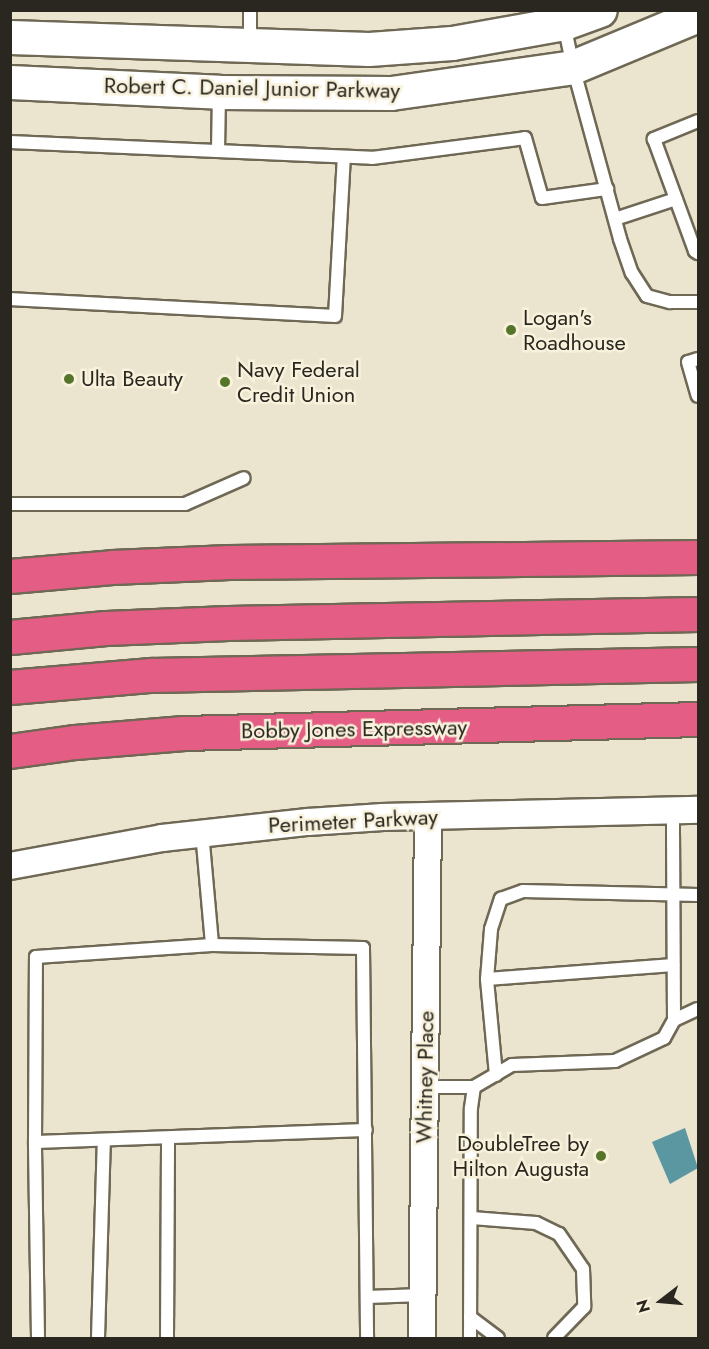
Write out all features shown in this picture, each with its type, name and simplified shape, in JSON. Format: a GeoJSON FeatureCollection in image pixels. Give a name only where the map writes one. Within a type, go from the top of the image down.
{"type":"FeatureCollection","features":[{"type":"Feature","properties":{"kind":"highway"},"geometry":{"type":"LineString","coordinates":[[10,576],[112,567],[228,562],[699,557]]}},
{"type":"Feature","properties":{"kind":"highway"},"geometry":{"type":"LineString","coordinates":[[10,637],[106,628],[204,624],[699,614]]}},
{"type":"Feature","properties":{"kind":"highway"},"geometry":{"type":"LineString","coordinates":[[10,687],[151,675],[699,663]]}},
{"type":"Feature","properties":{"kind":"highway","name":"Bobby Jones Expressway"},"geometry":{"type":"LineString","coordinates":[[10,751],[75,742],[184,733],[699,719]]}},
{"type":"Feature","properties":{"kind":"street","name":"Robert C. Daniel Junior Parkway"},"geometry":{"type":"LineString","coordinates":[[10,37],[369,49],[452,43],[562,16],[600,10]]}},
{"type":"Feature","properties":{"kind":"street","name":"Robert C. Daniel Junior Parkway"},"geometry":{"type":"LineString","coordinates":[[10,81],[219,92],[391,93],[573,67],[699,15]]}},
{"type":"Feature","properties":{"kind":"street","name":"Perimeter Parkway"},"geometry":{"type":"LineString","coordinates":[[10,866],[202,832],[308,822],[428,816],[699,810]]}},
{"type":"Feature","properties":{"kind":"street","name":"Whitney Place"},"geometry":{"type":"LineString","coordinates":[[422,1338],[428,816]]}},
{"type":"Feature","properties":{"kind":"lane"},"geometry":{"type":"LineString","coordinates":[[250,10],[250,46]]}},
{"type":"Feature","properties":{"kind":"lane"},"geometry":{"type":"LineString","coordinates":[[562,16],[573,67],[632,273],[647,296],[670,302],[699,302]]}},
{"type":"Feature","properties":{"kind":"lane"},"geometry":{"type":"LineString","coordinates":[[218,151],[219,92]]}},
{"type":"Feature","properties":{"kind":"lane"},"geometry":{"type":"LineString","coordinates":[[699,121],[654,139],[699,253]]}},
{"type":"Feature","properties":{"kind":"lane"},"geometry":{"type":"LineString","coordinates":[[10,142],[372,158],[525,138],[542,198],[607,189]]}},
{"type":"Feature","properties":{"kind":"lane"},"geometry":{"type":"LineString","coordinates":[[10,299],[335,316],[344,157]]}},
{"type":"Feature","properties":{"kind":"lane"},"geometry":{"type":"LineString","coordinates":[[615,219],[676,199]]}},
{"type":"Feature","properties":{"kind":"lane"},"geometry":{"type":"LineString","coordinates":[[699,359],[688,362],[699,396]]}},
{"type":"Feature","properties":{"kind":"lane"},"geometry":{"type":"LineString","coordinates":[[10,504],[185,504],[244,477]]}},
{"type":"Feature","properties":{"kind":"lane"},"geometry":{"type":"LineString","coordinates":[[425,1087],[474,1087],[512,1065],[615,1061],[664,1038],[674,1020],[673,810]]}},
{"type":"Feature","properties":{"kind":"lane"},"geometry":{"type":"LineString","coordinates":[[202,832],[212,945]]}},
{"type":"Feature","properties":{"kind":"lane"},"geometry":{"type":"LineString","coordinates":[[496,1075],[487,979],[491,929],[501,899],[523,891],[699,895]]}},
{"type":"Feature","properties":{"kind":"lane"},"geometry":{"type":"LineString","coordinates":[[38,1338],[35,1142],[36,957],[212,945],[363,948],[367,1338]]}},
{"type":"Feature","properties":{"kind":"lane"},"geometry":{"type":"LineString","coordinates":[[487,979],[673,965]]}},
{"type":"Feature","properties":{"kind":"lane"},"geometry":{"type":"LineString","coordinates":[[674,1020],[699,1009]]}},
{"type":"Feature","properties":{"kind":"lane"},"geometry":{"type":"LineString","coordinates":[[470,1338],[471,1108],[474,1087]]}},
{"type":"Feature","properties":{"kind":"lane"},"geometry":{"type":"LineString","coordinates":[[35,1142],[366,1130]]}},
{"type":"Feature","properties":{"kind":"lane"},"geometry":{"type":"LineString","coordinates":[[167,1338],[168,1138]]}},
{"type":"Feature","properties":{"kind":"lane"},"geometry":{"type":"LineString","coordinates":[[98,1338],[104,1140]]}},
{"type":"Feature","properties":{"kind":"lane"},"geometry":{"type":"LineString","coordinates":[[472,1218],[536,1223],[559,1234],[584,1269],[584,1307],[554,1338]]}},
{"type":"Feature","properties":{"kind":"lane"},"geometry":{"type":"LineString","coordinates":[[367,1297],[422,1295]]}},
{"type":"Feature","properties":{"kind":"lane"},"geometry":{"type":"LineString","coordinates":[[470,1317],[498,1338]]}},
{"type":"Feature","properties":{"kind":"water"},"geometry":{"type":"Polygon","coordinates":[[[685,1128],[698,1168],[670,1184],[652,1142],[685,1128]]]}},
{"type":"Feature","properties":{"kind":"place","name":"Logan's Roadhouse"},"geometry":{"type":"Point","coordinates":[511,330]}},
{"type":"Feature","properties":{"kind":"place","name":"Ulta Beauty"},"geometry":{"type":"Point","coordinates":[69,379]}},
{"type":"Feature","properties":{"kind":"place","name":"Navy Federal Credit Union"},"geometry":{"type":"Point","coordinates":[225,382]}},
{"type":"Feature","properties":{"kind":"place","name":"DoubleTree by Hilton Augusta"},"geometry":{"type":"Point","coordinates":[601,1156]}}]}
